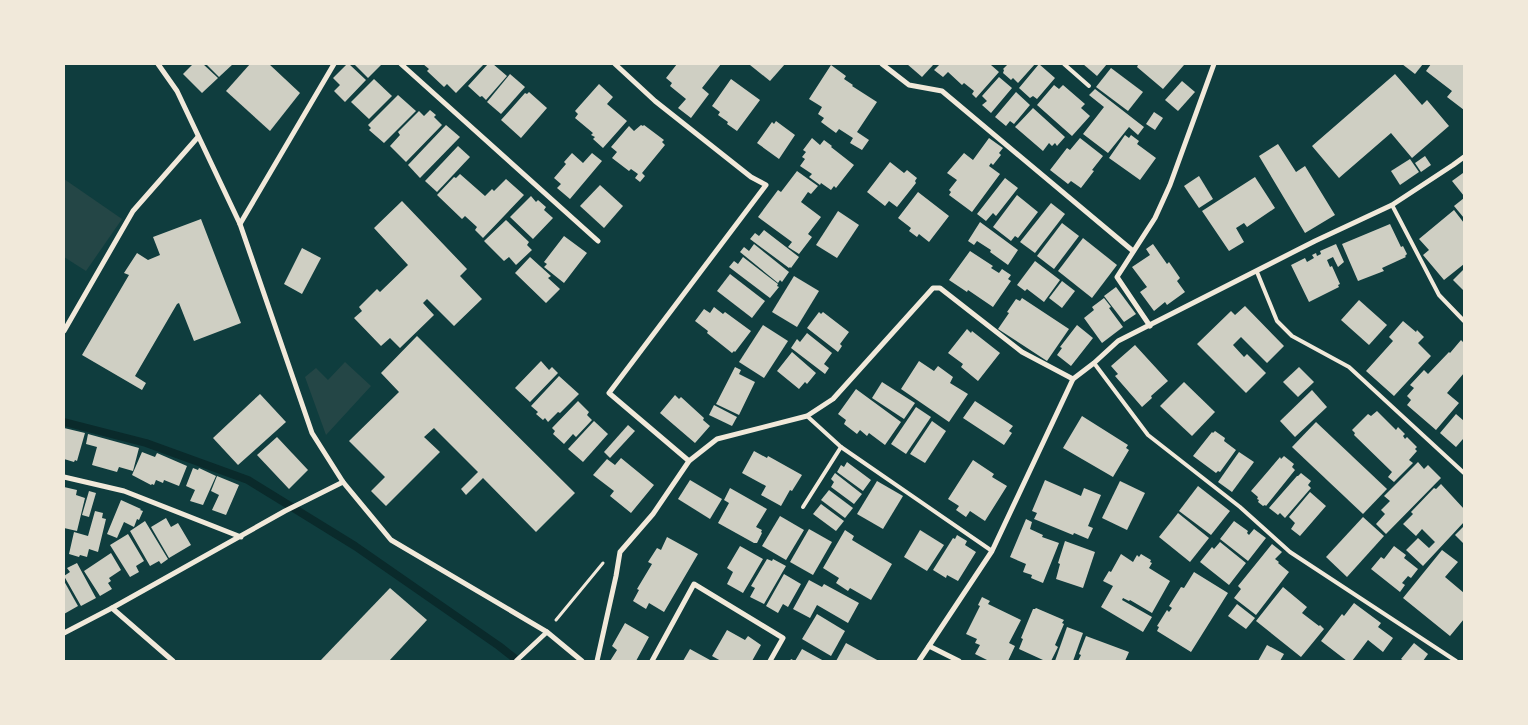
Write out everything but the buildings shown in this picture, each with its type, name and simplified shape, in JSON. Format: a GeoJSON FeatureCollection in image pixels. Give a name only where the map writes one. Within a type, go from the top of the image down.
{"type":"FeatureCollection","features":[{"type":"Feature","properties":{"kind":"street"},"geometry":{"type":"LineString","coordinates":[[158,64],[177,91],[240,224],[312,433],[343,482],[391,540],[547,632],[582,661]]}},
{"type":"Feature","properties":{"kind":"street"},"geometry":{"type":"LineString","coordinates":[[240,224],[334,64]]}},
{"type":"Feature","properties":{"kind":"street"},"geometry":{"type":"LineString","coordinates":[[401,64],[598,241]]}},
{"type":"Feature","properties":{"kind":"street"},"geometry":{"type":"LineString","coordinates":[[615,64],[655,101],[751,177],[766,185],[609,393],[689,462]]}},
{"type":"Feature","properties":{"kind":"street"},"geometry":{"type":"LineString","coordinates":[[882,64],[909,85],[942,91],[1134,251]]}},
{"type":"Feature","properties":{"kind":"street"},"geometry":{"type":"LineString","coordinates":[[1150,326],[1117,277],[1155,218],[1170,185],[1214,64]]}},
{"type":"Feature","properties":{"kind":"street"},"geometry":{"type":"LineString","coordinates":[[64,330],[133,211],[198,137]]}},
{"type":"Feature","properties":{"kind":"street"},"geometry":{"type":"LineString","coordinates":[[919,661],[992,551],[1073,379],[1094,364],[1118,341],[1256,272],[1315,240],[1392,205],[1464,157]]}},
{"type":"Feature","properties":{"kind":"street"},"geometry":{"type":"LineString","coordinates":[[597,661],[620,552],[652,514],[689,462],[717,439],[807,416],[833,399],[933,288],[940,288],[1022,352],[1073,379]]}},
{"type":"Feature","properties":{"kind":"street"},"geometry":{"type":"LineString","coordinates":[[64,477],[124,491],[241,537]]}},
{"type":"Feature","properties":{"kind":"street"},"geometry":{"type":"LineString","coordinates":[[64,633],[285,511],[343,482]]}},
{"type":"Feature","properties":{"kind":"street"},"geometry":{"type":"LineString","coordinates":[[652,661],[694,584],[783,638],[770,661]]}},
{"type":"Feature","properties":{"kind":"street"},"geometry":{"type":"LineString","coordinates":[[112,608],[173,661]]}},
{"type":"Feature","properties":{"kind":"street"},"geometry":{"type":"LineString","coordinates":[[516,661],[547,632]]}},
{"type":"Feature","properties":{"kind":"street"},"geometry":{"type":"LineString","coordinates":[[929,646],[959,661]]}},
{"type":"Feature","properties":{"kind":"lane"},"geometry":{"type":"LineString","coordinates":[[1064,64],[1089,86]]}},
{"type":"Feature","properties":{"kind":"lane"},"geometry":{"type":"LineString","coordinates":[[1392,205],[1439,295],[1464,321]]}},
{"type":"Feature","properties":{"kind":"lane"},"geometry":{"type":"LineString","coordinates":[[1256,272],[1277,321],[1292,336],[1349,367],[1464,473]]}},
{"type":"Feature","properties":{"kind":"lane"},"geometry":{"type":"LineString","coordinates":[[1094,364],[1148,435],[1240,507],[1290,552],[1456,661]]}},
{"type":"Feature","properties":{"kind":"lane"},"geometry":{"type":"LineString","coordinates":[[807,416],[841,446],[992,551]]}},
{"type":"Feature","properties":{"kind":"lane"},"geometry":{"type":"LineString","coordinates":[[803,507],[841,446]]}},
{"type":"Feature","properties":{"kind":"path"},"geometry":{"type":"LineString","coordinates":[[547,632],[600,565],[620,552]]}},
{"type":"Feature","properties":{"kind":"shaded area"},"geometry":{"type":"Polygon","coordinates":[[[64,179],[122,219],[86,271],[64,257],[64,179]]]}},
{"type":"Feature","properties":{"kind":"shaded area"},"geometry":{"type":"Polygon","coordinates":[[[345,362],[371,386],[326,435],[305,377],[316,368],[328,380],[345,362]]]}},
{"type":"Feature","properties":{"kind":"waterway"},"geometry":{"type":"LineString","coordinates":[[64,422],[146,443],[248,480],[355,546],[518,661]]}}]}
